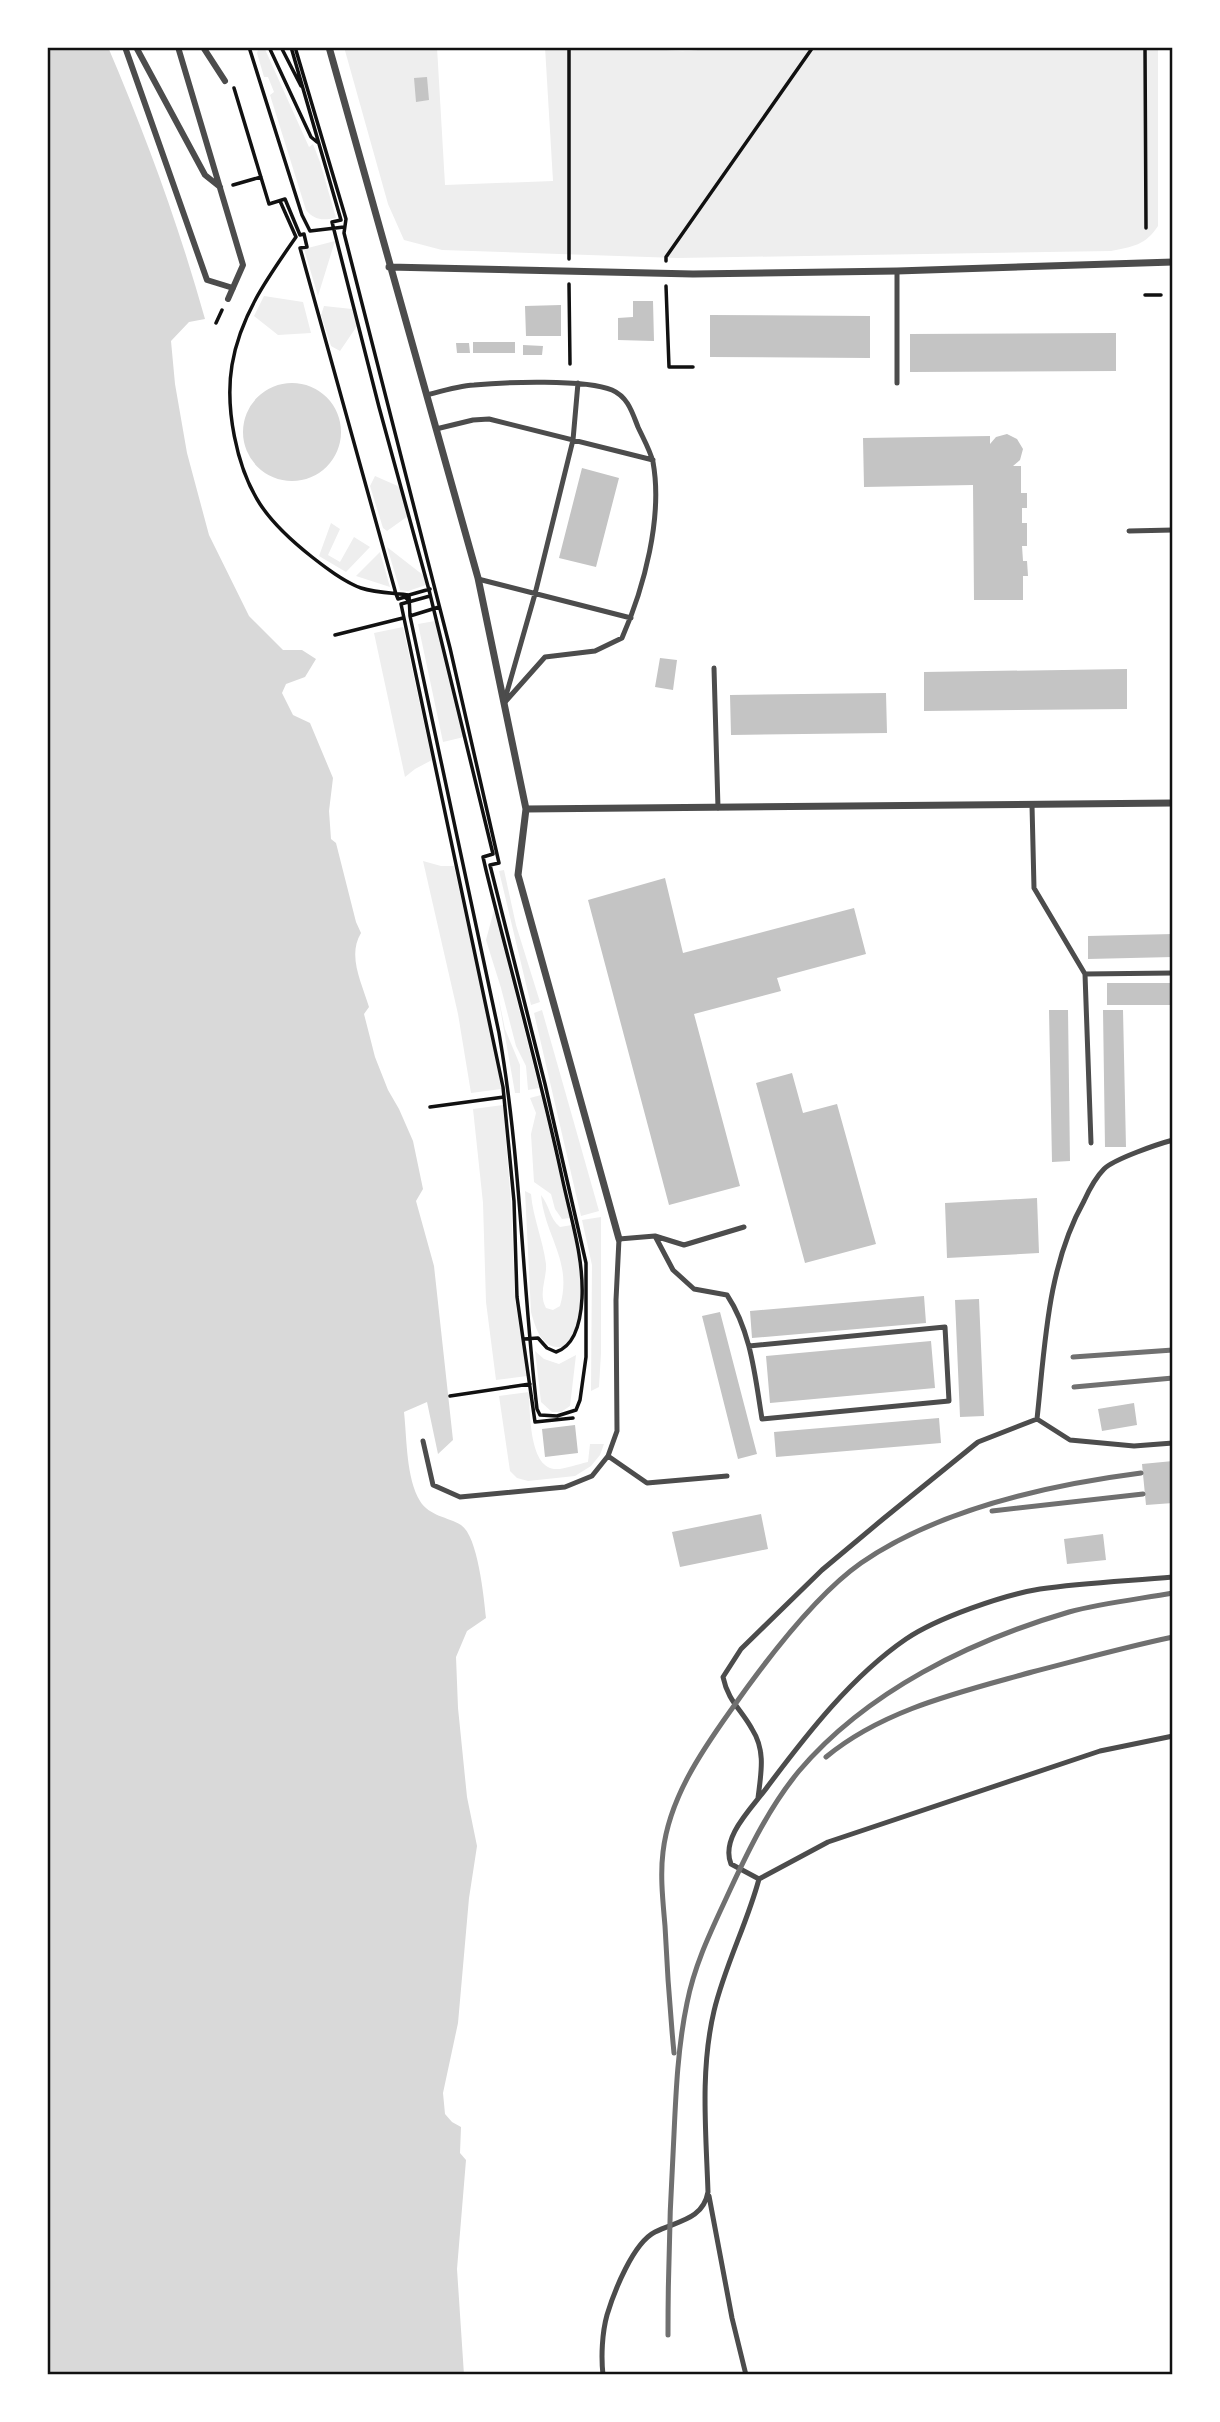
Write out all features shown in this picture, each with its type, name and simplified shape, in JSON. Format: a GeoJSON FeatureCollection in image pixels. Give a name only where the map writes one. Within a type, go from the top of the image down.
{"type":"FeatureCollection","features":[{"type":"Feature","properties":{"kind":"street"},"geometry":{"type":"LineString","coordinates":[[125,47],[207,280],[233,288]]}},
{"type":"Feature","properties":{"kind":"street"},"geometry":{"type":"LineString","coordinates":[[136,47],[205,175],[221,188]]}},
{"type":"Feature","properties":{"kind":"street"},"geometry":{"type":"LineString","coordinates":[[178,47],[243,265],[228,299]]}},
{"type":"Feature","properties":{"kind":"street"},"geometry":{"type":"LineString","coordinates":[[203,47],[228,80]]}},
{"type":"Feature","properties":{"kind":"street"},"geometry":{"type":"LineString","coordinates":[[329,47],[478,579],[526,809],[518,875],[619,1239]]}},
{"type":"Feature","properties":{"kind":"street"},"geometry":{"type":"LineString","coordinates":[[389,267],[666,274],[897,271],[1173,262]]}},
{"type":"Feature","properties":{"kind":"street"},"geometry":{"type":"LineString","coordinates":[[526,809],[1173,803]]}},
{"type":"Feature","properties":{"kind":"lane"},"geometry":{"type":"LineString","coordinates":[[897,271],[897,383]]}},
{"type":"Feature","properties":{"kind":"lane"},"geometry":{"type":"LineString","coordinates":[[505,702],[573,440],[578,383]]}},
{"type":"Feature","properties":{"kind":"lane"},"geometry":{"type":"LineString","coordinates":[[426,395],[473,385],[597,385],[613,390],[627,400],[653,460],[655,505],[652,538],[631,618],[622,638],[595,651],[545,657],[505,702]]}},
{"type":"Feature","properties":{"kind":"lane"},"geometry":{"type":"LineString","coordinates":[[436,429],[472,420],[489,419],[653,460]]}},
{"type":"Feature","properties":{"kind":"lane"},"geometry":{"type":"LineString","coordinates":[[1129,531],[1173,530]]}},
{"type":"Feature","properties":{"kind":"lane"},"geometry":{"type":"LineString","coordinates":[[478,579],[631,618]]}},
{"type":"Feature","properties":{"kind":"lane"},"geometry":{"type":"LineString","coordinates":[[714,668],[718,808]]}},
{"type":"Feature","properties":{"kind":"lane"},"geometry":{"type":"LineString","coordinates":[[1032,805],[1034,888],[1085,974],[1091,1143]]}},
{"type":"Feature","properties":{"kind":"lane"},"geometry":{"type":"LineString","coordinates":[[1085,974],[1173,973]]}},
{"type":"Feature","properties":{"kind":"lane"},"geometry":{"type":"LineString","coordinates":[[1037,1419],[1049,1305],[1060,1260],[1077,1212],[1105,1167],[1157,1144],[1173,1140]]}},
{"type":"Feature","properties":{"kind":"lane"},"geometry":{"type":"LineString","coordinates":[[423,1441],[433,1485],[460,1497],[565,1487],[592,1476],[608,1456],[617,1431],[616,1300],[619,1239],[655,1236],[684,1245],[744,1227]]}},
{"type":"Feature","properties":{"kind":"lane"},"geometry":{"type":"LineString","coordinates":[[655,1236],[673,1270],[694,1289],[727,1295],[738,1311],[750,1346],[762,1419],[948,1401],[945,1327],[750,1346]]}},
{"type":"Feature","properties":{"kind":"lane"},"geometry":{"type":"LineString","coordinates":[[1037,1419],[1070,1440],[1134,1446],[1173,1443]]}},
{"type":"Feature","properties":{"kind":"lane"},"geometry":{"type":"LineString","coordinates":[[757,1801],[763,1764],[761,1748],[752,1728],[726,1692],[723,1677],[741,1650],[822,1570],[978,1442],[1037,1419]]}},
{"type":"Feature","properties":{"kind":"lane"},"geometry":{"type":"LineString","coordinates":[[608,1456],[647,1483],[727,1476]]}},
{"type":"Feature","properties":{"kind":"lane"},"geometry":{"type":"LineString","coordinates":[[759,1879],[731,1864],[727,1856],[733,1833],[801,1742],[863,1674],[908,1637],[971,1608],[1038,1590],[1173,1577]]}},
{"type":"Feature","properties":{"kind":"lane"},"geometry":{"type":"LineString","coordinates":[[746,2375],[732,2318],[708,2192],[705,2098],[707,2050],[713,2013],[724,1972],[743,1930],[759,1879],[828,1842],[1100,1751],[1173,1736]]}},
{"type":"Feature","properties":{"kind":"lane"},"geometry":{"type":"LineString","coordinates":[[603,2375],[606,2317],[629,2260],[653,2232],[669,2228],[698,2213],[706,2205],[708,2192]]}},
{"type":"Feature","properties":{"kind":"path"},"geometry":{"type":"LineString","coordinates":[[249,47],[302,215],[310,232],[344,227]]}},
{"type":"Feature","properties":{"kind":"path"},"geometry":{"type":"LineString","coordinates":[[269,47],[311,137],[325,148]]}},
{"type":"Feature","properties":{"kind":"path"},"geometry":{"type":"LineString","coordinates":[[281,47],[313,109]]}},
{"type":"Feature","properties":{"kind":"path"},"geometry":{"type":"LineString","coordinates":[[293,47],[341,220],[332,222],[434,609],[493,854],[484,857],[486,870],[534,1057],[573,1225],[582,1297],[572,1340],[556,1352],[547,1348],[538,1338],[526,1338]]}},
{"type":"Feature","properties":{"kind":"path"},"geometry":{"type":"LineString","coordinates":[[293,47],[346,219],[344,233],[439,607],[499,863],[490,865],[545,1084],[586,1263],[586,1357],[580,1400],[576,1410],[557,1416],[540,1415],[537,1409],[517,1297],[514,1201],[504,1097],[490,1018],[401,604],[430,596]]}},
{"type":"Feature","properties":{"kind":"path"},"geometry":{"type":"LineString","coordinates":[[569,47],[570,364]]}},
{"type":"Feature","properties":{"kind":"path"},"geometry":{"type":"LineString","coordinates":[[693,367],[669,367],[666,257],[813,47]]}},
{"type":"Feature","properties":{"kind":"path"},"geometry":{"type":"LineString","coordinates":[[1145,47],[1146,228]]}},
{"type":"Feature","properties":{"kind":"path"},"geometry":{"type":"LineString","coordinates":[[228,80],[269,204],[285,199],[300,235],[304,234],[307,247],[300,248],[396,594],[398,599],[405,597],[409,602]]}},
{"type":"Feature","properties":{"kind":"path"},"geometry":{"type":"LineString","coordinates":[[221,188],[261,177]]}},
{"type":"Feature","properties":{"kind":"path"},"geometry":{"type":"LineString","coordinates":[[281,201],[296,237],[263,283],[244,320],[232,366],[230,413],[240,460],[259,503],[290,540],[325,568],[361,588],[409,595],[434,588]]}},
{"type":"Feature","properties":{"kind":"path"},"geometry":{"type":"LineString","coordinates":[[1145,295],[1161,295]]}},
{"type":"Feature","properties":{"kind":"path"},"geometry":{"type":"LineString","coordinates":[[409,595],[410,616],[499,1033],[510,1097],[518,1172],[526,1338],[535,1422],[573,1418]]}},
{"type":"Feature","properties":{"kind":"path"},"geometry":{"type":"LineString","coordinates":[[410,616],[439,607]]}},
{"type":"Feature","properties":{"kind":"path"},"geometry":{"type":"LineString","coordinates":[[335,635],[404,618]]}},
{"type":"Feature","properties":{"kind":"path"},"geometry":{"type":"LineString","coordinates":[[430,1107],[504,1097]]}},
{"type":"Feature","properties":{"kind":"path"},"geometry":{"type":"LineString","coordinates":[[450,1396],[530,1384]]}},
{"type":"Feature","properties":{"kind":"shaded area"},"geometry":{"type":"Polygon","coordinates":[[[47,47],[108,47],[173,216],[205,319],[189,322],[171,341],[175,384],[187,453],[209,535],[249,616],[283,650],[302,650],[316,659],[305,677],[286,684],[282,693],[293,715],[310,723],[333,778],[329,811],[331,839],[336,843],[361,933],[355,951],[369,1007],[364,1014],[375,1057],[413,1141],[423,1189],[416,1201],[434,1266],[453,1440],[438,1454],[427,1402],[404,1412],[410,1470],[415,1492],[424,1506],[461,1525],[467,1531],[476,1554],[486,1618],[467,1631],[456,1657],[467,1797],[477,1846],[469,1898],[458,2023],[443,2093],[445,2114],[461,2127],[460,2153],[466,2160],[457,2269],[464,2375],[47,2375],[47,47]]]}},
{"type":"Feature","properties":{"kind":"shaded area"},"geometry":{"type":"Polygon","coordinates":[[[259,47],[264,47],[309,147],[313,144],[336,218],[320,219],[306,210],[270,95],[274,92],[268,77],[264,77],[257,53],[259,47]]]}},
{"type":"Feature","properties":{"kind":"shaded area"},"geometry":{"type":"Polygon","coordinates":[[[344,47],[437,47],[445,185],[553,181],[545,47],[653,47],[681,51],[709,47],[1158,47],[1158,226],[1143,241],[1111,251],[677,258],[442,250],[404,240],[388,204],[344,47]]]}},
{"type":"Feature","properties":{"kind":"shaded area"},"geometry":{"type":"Polygon","coordinates":[[[335,241],[318,296],[304,249],[335,241]]]}},
{"type":"Feature","properties":{"kind":"shaded area"},"geometry":{"type":"Polygon","coordinates":[[[264,296],[303,302],[311,333],[278,335],[254,316],[264,296]]]}},
{"type":"Feature","properties":{"kind":"shaded area"},"geometry":{"type":"Polygon","coordinates":[[[324,306],[352,309],[357,326],[340,351],[331,346],[321,315],[324,306]]]}},
{"type":"Feature","properties":{"kind":"shaded area"},"geometry":{"type":"Polygon","coordinates":[[[292,383],[311,387],[326,398],[337,413],[341,432],[337,451],[326,466],[311,477],[292,481],[273,477],[258,466],[247,451],[243,432],[247,413],[258,398],[273,387],[292,383]]]}},
{"type":"Feature","properties":{"kind":"shaded area"},"geometry":{"type":"Polygon","coordinates":[[[375,476],[400,487],[408,516],[387,531],[383,528],[370,486],[375,476]]]}},
{"type":"Feature","properties":{"kind":"shaded area"},"geometry":{"type":"Polygon","coordinates":[[[331,523],[340,529],[328,555],[340,562],[354,537],[370,547],[346,572],[319,556],[331,523]]]}},
{"type":"Feature","properties":{"kind":"shaded area"},"geometry":{"type":"Polygon","coordinates":[[[387,547],[423,575],[426,585],[408,591],[400,590],[387,547]]]}},
{"type":"Feature","properties":{"kind":"shaded area"},"geometry":{"type":"Polygon","coordinates":[[[380,552],[390,587],[356,576],[380,552]]]}},
{"type":"Feature","properties":{"kind":"shaded area"},"geometry":{"type":"Polygon","coordinates":[[[435,621],[464,737],[443,742],[418,624],[435,621]]]}},
{"type":"Feature","properties":{"kind":"shaded area"},"geometry":{"type":"Polygon","coordinates":[[[403,627],[432,760],[405,777],[374,633],[403,627]]]}},
{"type":"Feature","properties":{"kind":"shaded area"},"geometry":{"type":"Polygon","coordinates":[[[423,861],[454,866],[496,1055],[501,1089],[471,1093],[458,1014],[423,861]]]}},
{"type":"Feature","properties":{"kind":"shaded area"},"geometry":{"type":"Polygon","coordinates":[[[504,870],[516,925],[540,1002],[531,1005],[499,871],[504,870]]]}},
{"type":"Feature","properties":{"kind":"shaded area"},"geometry":{"type":"Polygon","coordinates":[[[494,910],[539,1088],[528,1090],[526,1066],[516,1046],[486,940],[494,910]]]}},
{"type":"Feature","properties":{"kind":"shaded area"},"geometry":{"type":"Polygon","coordinates":[[[497,990],[505,1029],[520,1065],[520,1093],[515,1093],[497,990]]]}},
{"type":"Feature","properties":{"kind":"shaded area"},"geometry":{"type":"Polygon","coordinates":[[[542,1010],[599,1211],[581,1216],[534,1013],[542,1010]]]}},
{"type":"Feature","properties":{"kind":"shaded area"},"geometry":{"type":"Polygon","coordinates":[[[541,1095],[570,1218],[562,1219],[555,1209],[551,1194],[534,1182],[531,1134],[536,1113],[530,1098],[541,1095]]]}},
{"type":"Feature","properties":{"kind":"shaded area"},"geometry":{"type":"Polygon","coordinates":[[[503,1105],[515,1299],[527,1376],[496,1380],[486,1302],[483,1203],[473,1109],[503,1105]]]}},
{"type":"Feature","properties":{"kind":"shaded area"},"geometry":{"type":"Polygon","coordinates":[[[525,1191],[531,1194],[545,1255],[544,1302],[546,1308],[553,1310],[560,1306],[563,1276],[541,1195],[560,1227],[572,1225],[580,1272],[580,1304],[578,1320],[564,1347],[545,1342],[538,1332],[531,1312],[525,1191]]]}},
{"type":"Feature","properties":{"kind":"shaded area"},"geometry":{"type":"Polygon","coordinates":[[[601,1217],[601,1353],[599,1387],[591,1391],[592,1265],[582,1220],[601,1217]]]}},
{"type":"Feature","properties":{"kind":"shaded area"},"geometry":{"type":"Polygon","coordinates":[[[535,1351],[544,1359],[559,1364],[576,1355],[570,1406],[561,1412],[552,1412],[541,1402],[535,1351]]]}},
{"type":"Feature","properties":{"kind":"shaded area"},"geometry":{"type":"Polygon","coordinates":[[[529,1392],[532,1436],[535,1448],[546,1466],[554,1469],[566,1468],[588,1462],[590,1444],[604,1444],[600,1455],[591,1466],[575,1476],[528,1481],[517,1478],[510,1471],[499,1396],[529,1392]]]}},
{"type":"Feature","properties":{"kind":"building"},"geometry":{"type":"Polygon","coordinates":[[[427,77],[429,100],[416,102],[414,78],[427,77]]]}},
{"type":"Feature","properties":{"kind":"building"},"geometry":{"type":"Polygon","coordinates":[[[633,301],[653,301],[654,341],[618,340],[618,318],[633,317],[633,301]]]}},
{"type":"Feature","properties":{"kind":"building"},"geometry":{"type":"Polygon","coordinates":[[[561,305],[561,336],[526,336],[525,306],[561,305]]]}},
{"type":"Feature","properties":{"kind":"building"},"geometry":{"type":"Polygon","coordinates":[[[710,315],[870,316],[870,358],[710,357],[710,315]]]}},
{"type":"Feature","properties":{"kind":"building"},"geometry":{"type":"Polygon","coordinates":[[[1116,333],[1116,371],[910,372],[910,334],[1116,333]]]}},
{"type":"Feature","properties":{"kind":"building"},"geometry":{"type":"Polygon","coordinates":[[[473,342],[515,342],[515,353],[473,353],[473,342]]]}},
{"type":"Feature","properties":{"kind":"building"},"geometry":{"type":"Polygon","coordinates":[[[456,343],[469,343],[470,353],[457,353],[456,343]]]}},
{"type":"Feature","properties":{"kind":"building"},"geometry":{"type":"Polygon","coordinates":[[[523,345],[543,346],[542,355],[523,355],[523,345]]]}},
{"type":"Feature","properties":{"kind":"building"},"geometry":{"type":"Polygon","coordinates":[[[1007,434],[1017,439],[1023,449],[1020,460],[1013,466],[1021,466],[1021,493],[1027,493],[1027,508],[1022,508],[1022,523],[1027,523],[1027,546],[1022,546],[1028,576],[1023,576],[1023,600],[974,600],[973,485],[864,487],[863,438],[990,436],[990,444],[996,437],[1007,434]]]}},
{"type":"Feature","properties":{"kind":"building"},"geometry":{"type":"Polygon","coordinates":[[[582,468],[619,478],[596,567],[559,558],[582,468]]]}},
{"type":"Feature","properties":{"kind":"building"},"geometry":{"type":"Polygon","coordinates":[[[660,658],[677,660],[673,690],[655,687],[660,658]]]}},
{"type":"Feature","properties":{"kind":"building"},"geometry":{"type":"Polygon","coordinates":[[[1127,669],[1127,709],[924,711],[924,672],[1127,669]]]}},
{"type":"Feature","properties":{"kind":"building"},"geometry":{"type":"Polygon","coordinates":[[[886,693],[887,733],[731,735],[730,695],[886,693]]]}},
{"type":"Feature","properties":{"kind":"building"},"geometry":{"type":"Polygon","coordinates":[[[665,878],[683,953],[854,908],[866,954],[777,978],[781,991],[694,1014],[740,1186],[669,1205],[588,900],[665,878]]]}},
{"type":"Feature","properties":{"kind":"building"},"geometry":{"type":"Polygon","coordinates":[[[1173,934],[1173,957],[1088,959],[1088,936],[1173,934]]]}},
{"type":"Feature","properties":{"kind":"building"},"geometry":{"type":"Polygon","coordinates":[[[1107,983],[1173,983],[1173,1005],[1107,1005],[1107,983]]]}},
{"type":"Feature","properties":{"kind":"building"},"geometry":{"type":"Polygon","coordinates":[[[1049,1010],[1068,1010],[1070,1161],[1052,1162],[1049,1010]]]}},
{"type":"Feature","properties":{"kind":"building"},"geometry":{"type":"Polygon","coordinates":[[[1103,1010],[1123,1010],[1126,1147],[1105,1147],[1103,1010]]]}},
{"type":"Feature","properties":{"kind":"building"},"geometry":{"type":"Polygon","coordinates":[[[792,1073],[803,1113],[837,1104],[876,1244],[805,1263],[756,1083],[792,1073]]]}},
{"type":"Feature","properties":{"kind":"building"},"geometry":{"type":"Polygon","coordinates":[[[1037,1198],[1039,1253],[947,1258],[945,1203],[1037,1198]]]}},
{"type":"Feature","properties":{"kind":"building"},"geometry":{"type":"Polygon","coordinates":[[[924,1296],[926,1323],[752,1338],[750,1311],[924,1296]]]}},
{"type":"Feature","properties":{"kind":"building"},"geometry":{"type":"Polygon","coordinates":[[[979,1299],[984,1416],[960,1417],[955,1300],[979,1299]]]}},
{"type":"Feature","properties":{"kind":"building"},"geometry":{"type":"Polygon","coordinates":[[[720,1312],[757,1454],[738,1459],[702,1316],[720,1312]]]}},
{"type":"Feature","properties":{"kind":"building"},"geometry":{"type":"Polygon","coordinates":[[[931,1341],[935,1388],[770,1403],[766,1356],[931,1341]]]}},
{"type":"Feature","properties":{"kind":"building"},"geometry":{"type":"Polygon","coordinates":[[[1134,1403],[1137,1425],[1102,1431],[1098,1409],[1134,1403]]]}},
{"type":"Feature","properties":{"kind":"building"},"geometry":{"type":"Polygon","coordinates":[[[939,1418],[941,1443],[776,1457],[774,1432],[939,1418]]]}},
{"type":"Feature","properties":{"kind":"building"},"geometry":{"type":"Polygon","coordinates":[[[575,1425],[578,1453],[545,1457],[542,1429],[575,1425]]]}},
{"type":"Feature","properties":{"kind":"building"},"geometry":{"type":"Polygon","coordinates":[[[1173,1461],[1173,1503],[1146,1505],[1142,1464],[1173,1461]]]}},
{"type":"Feature","properties":{"kind":"building"},"geometry":{"type":"Polygon","coordinates":[[[761,1514],[768,1549],[680,1567],[672,1532],[761,1514]]]}},
{"type":"Feature","properties":{"kind":"building"},"geometry":{"type":"Polygon","coordinates":[[[1103,1534],[1106,1560],[1067,1564],[1064,1539],[1103,1534]]]}},
{"type":"Feature","properties":{"kind":"railway"},"geometry":{"type":"LineString","coordinates":[[1073,1357],[1173,1350]]}},
{"type":"Feature","properties":{"kind":"railway"},"geometry":{"type":"LineString","coordinates":[[1074,1387],[1173,1378]]}},
{"type":"Feature","properties":{"kind":"railway"},"geometry":{"type":"LineString","coordinates":[[674,2053],[662,1880],[666,1832],[679,1795],[698,1759],[774,1652],[843,1577],[892,1544],[959,1514],[995,1502],[1069,1485],[1141,1473]]}},
{"type":"Feature","properties":{"kind":"railway"},"geometry":{"type":"LineString","coordinates":[[992,1511],[1143,1494]]}},
{"type":"Feature","properties":{"kind":"railway"},"geometry":{"type":"LineString","coordinates":[[668,2335],[676,2101],[679,2052],[687,2003],[711,1931],[769,1813],[799,1771],[826,1742],[856,1716],[922,1672],[995,1638],[1069,1612],[1173,1593]]}},
{"type":"Feature","properties":{"kind":"railway"},"geometry":{"type":"LineString","coordinates":[[826,1757],[873,1726],[924,1704],[1032,1672],[1173,1637]]}}]}
